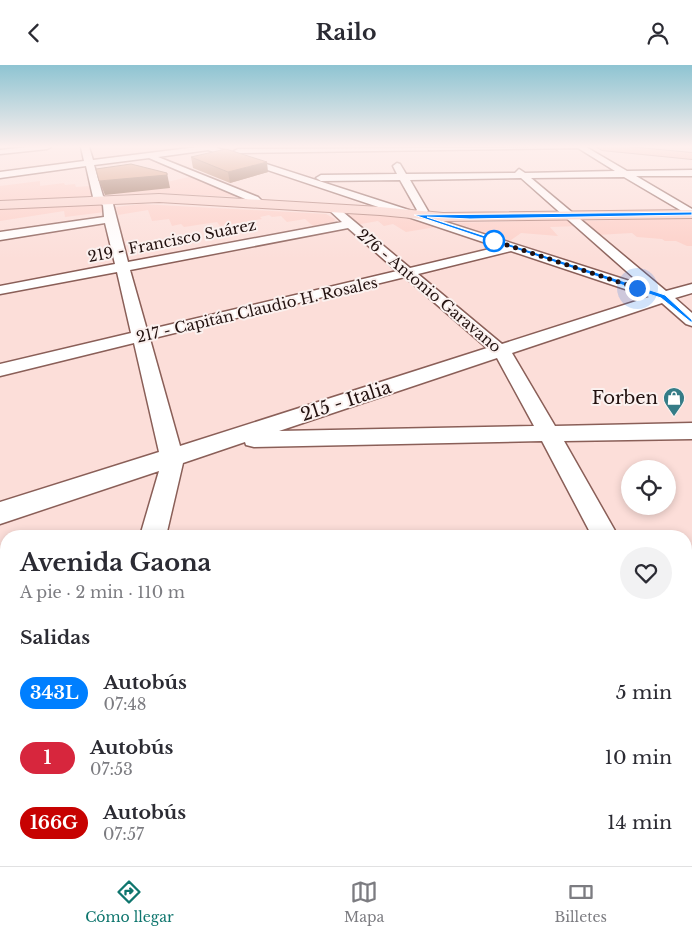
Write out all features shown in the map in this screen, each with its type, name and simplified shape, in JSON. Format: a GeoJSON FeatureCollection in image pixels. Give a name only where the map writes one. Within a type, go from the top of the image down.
{"type":"FeatureCollection","features":[{"type":"Feature","properties":{"kind":"main road"},"geometry":{"type":"LineString","coordinates":[[0,205],[159,198],[449,217],[692,213]]}},
{"type":"Feature","properties":{"kind":"street"},"geometry":{"type":"LineString","coordinates":[[95,184],[98,197],[108,204],[110,219],[172,458],[155,530]]}},
{"type":"Feature","properties":{"kind":"street"},"geometry":{"type":"LineString","coordinates":[[219,184],[254,199],[257,201],[256,204]]}},
{"type":"Feature","properties":{"kind":"street"},"geometry":{"type":"LineString","coordinates":[[322,184],[663,297]]}},
{"type":"Feature","properties":{"kind":"street"},"geometry":{"type":"LineString","coordinates":[[408,184],[423,211],[417,215]]}},
{"type":"Feature","properties":{"kind":"street"},"geometry":{"type":"LineString","coordinates":[[534,184],[692,321]]}},
{"type":"Feature","properties":{"kind":"street"},"geometry":{"type":"LineString","coordinates":[[643,184],[692,213]]}},
{"type":"Feature","properties":{"kind":"street","name":"276 - Antonio Garavano"},"geometry":{"type":"LineString","coordinates":[[333,209],[507,357],[602,530]]}},
{"type":"Feature","properties":{"kind":"street"},"geometry":{"type":"LineString","coordinates":[[0,236],[110,219]]}},
{"type":"Feature","properties":{"kind":"street","name":"219 - Francisco Suárez"},"geometry":{"type":"LineString","coordinates":[[0,290],[350,224]]}},
{"type":"Feature","properties":{"kind":"street","name":"217 - Capitán Claudio H. Rosales"},"geometry":{"type":"LineString","coordinates":[[0,370],[513,247]]}},
{"type":"Feature","properties":{"kind":"street","name":"215 - Italia"},"geometry":{"type":"LineString","coordinates":[[0,513],[692,288]]}},
{"type":"Feature","properties":{"kind":"street"},"geometry":{"type":"LineString","coordinates":[[231,439],[692,431]]}},
{"type":"Feature","properties":{"kind":"shaded area"},"geometry":{"type":"Polygon","coordinates":[[[75,184],[76,187],[90,186],[93,195],[90,197],[0,202],[0,186],[75,184]]]}},
{"type":"Feature","properties":{"kind":"shaded area"},"geometry":{"type":"Polygon","coordinates":[[[100,184],[214,184],[240,195],[237,197],[157,193],[103,195],[100,184]]]}},
{"type":"Feature","properties":{"kind":"shaded area"},"geometry":{"type":"Polygon","coordinates":[[[141,204],[326,214],[335,219],[334,222],[313,226],[305,219],[287,222],[281,216],[272,217],[269,215],[260,217],[262,219],[220,226],[217,222],[184,227],[181,224],[172,226],[169,219],[152,221],[148,210],[118,215],[116,207],[141,204]]]}},
{"type":"Feature","properties":{"kind":"shaded area"},"geometry":{"type":"Polygon","coordinates":[[[103,205],[105,212],[65,217],[64,211],[0,221],[0,208],[103,205]]]}},
{"type":"Feature","properties":{"kind":"shaded area"},"geometry":{"type":"Polygon","coordinates":[[[344,213],[402,217],[442,226],[406,232],[393,224],[384,226],[378,221],[355,225],[344,213]]]}},
{"type":"Feature","properties":{"kind":"shaded area"},"geometry":{"type":"Polygon","coordinates":[[[692,218],[692,246],[676,241],[637,237],[632,233],[597,235],[583,221],[692,218]]]}},
{"type":"Feature","properties":{"kind":"shaded area"},"geometry":{"type":"Polygon","coordinates":[[[563,220],[575,222],[579,226],[550,227],[558,236],[521,233],[507,243],[449,223],[563,220]]]}},
{"type":"Feature","properties":{"kind":"bus line","name":"343L"},"geometry":{"type":"LineString","coordinates":[[692,213],[470,217],[417,215],[663,297],[692,321]]}},
{"type":"Feature","properties":{"kind":"place","name":"Forben"},"geometry":{"type":"Point","coordinates":[674,417]}},
{"type":"Feature","properties":{"kind":"route"},"geometry":{"type":"LineString","coordinates":[[494,241],[492,240],[637,288]]}}]}
